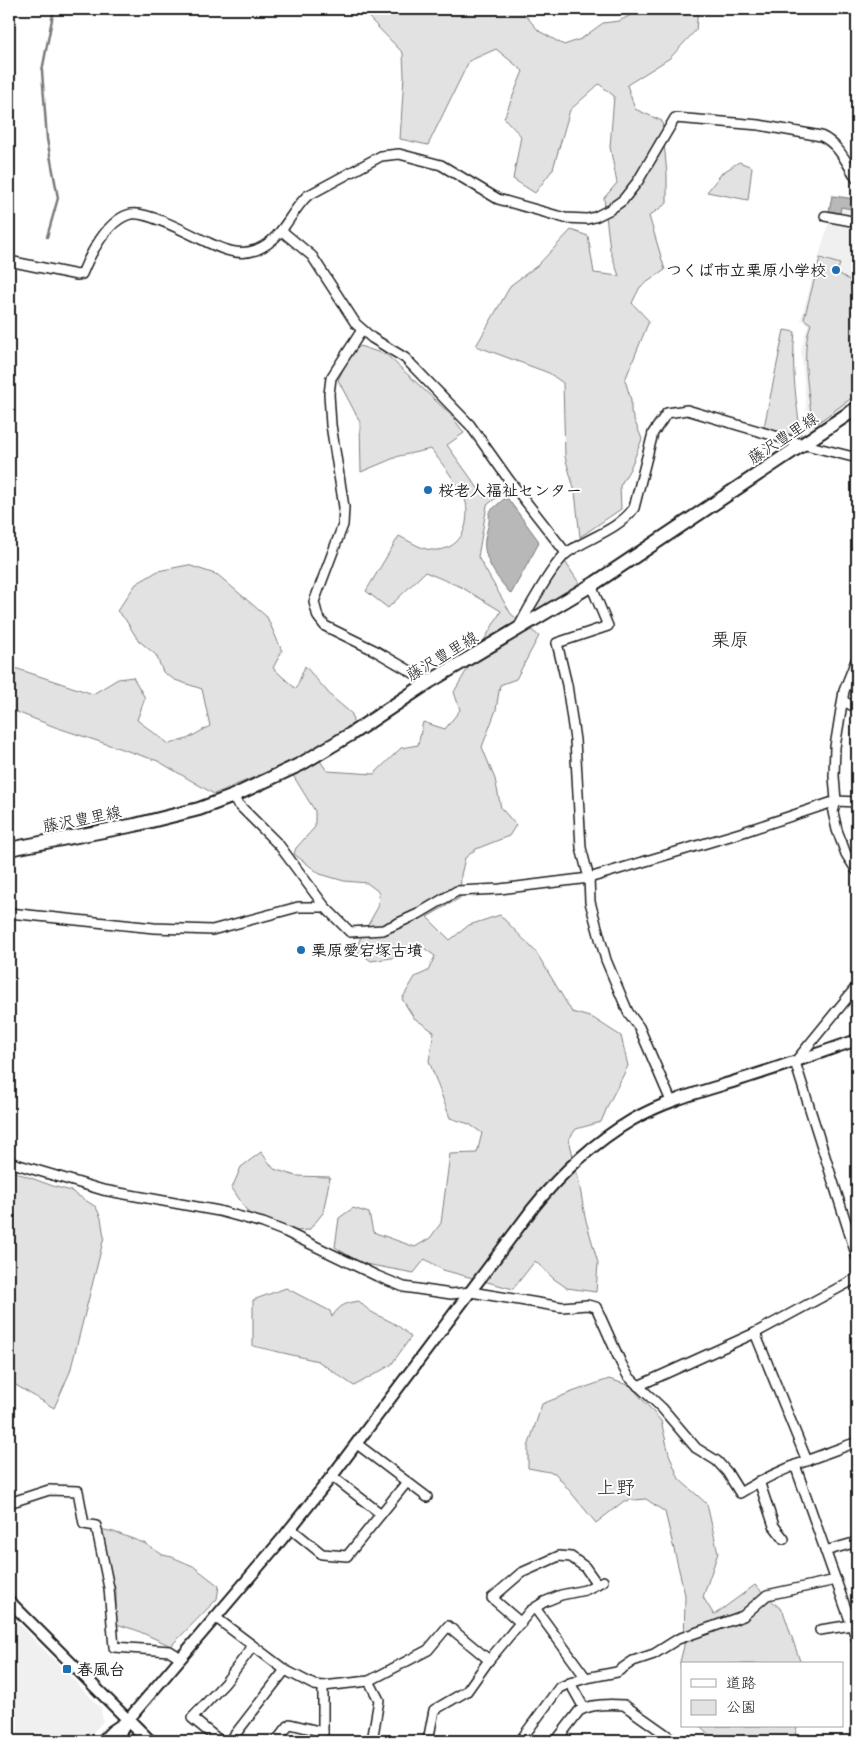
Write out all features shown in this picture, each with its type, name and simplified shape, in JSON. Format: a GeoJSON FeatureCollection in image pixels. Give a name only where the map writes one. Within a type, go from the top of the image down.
{"type":"FeatureCollection","features":[{"type":"Feature","properties":{"kind":"main road","name":"藤沢豊里線"},"geometry":{"type":"LineString","coordinates":[[9,849],[135,825],[198,809],[231,797],[301,764],[351,734],[429,682],[595,583],[857,408]]}},
{"type":"Feature","properties":{"kind":"main road"},"geometry":{"type":"LineString","coordinates":[[128,1720],[150,1741]]}},
{"type":"Feature","properties":{"kind":"street"},"geometry":{"type":"LineString","coordinates":[[850,9],[857,11]]}},
{"type":"Feature","properties":{"kind":"street"},"geometry":{"type":"LineString","coordinates":[[9,261],[76,275],[82,274],[110,226],[130,214],[144,214],[219,248],[243,254],[264,246],[282,231],[299,204],[307,196],[381,156],[399,154],[441,165],[498,199],[566,218],[587,219],[609,210],[623,200],[638,181],[675,118],[759,125],[821,136],[829,140],[839,151],[857,179]]}},
{"type":"Feature","properties":{"kind":"street"},"geometry":{"type":"LineString","coordinates":[[825,216],[857,222]]}},
{"type":"Feature","properties":{"kind":"street"},"geometry":{"type":"LineString","coordinates":[[282,231],[312,256],[351,318],[362,330],[405,358],[470,425],[509,480],[566,553]]}},
{"type":"Feature","properties":{"kind":"street"},"geometry":{"type":"LineString","coordinates":[[362,330],[331,378],[329,394],[331,425],[344,507],[343,525],[314,602],[318,617],[325,626],[374,650],[429,682]]}},
{"type":"Feature","properties":{"kind":"street"},"geometry":{"type":"LineString","coordinates":[[517,630],[528,609],[566,553],[630,515],[634,508],[653,433],[667,413],[687,410],[857,458]]}},
{"type":"Feature","properties":{"kind":"street"},"geometry":{"type":"LineString","coordinates":[[595,583],[593,590],[608,626],[557,643],[567,685],[575,740],[581,848],[589,878],[590,902],[606,960],[628,1012],[639,1028],[671,1101]]}},
{"type":"Feature","properties":{"kind":"street"},"geometry":{"type":"LineString","coordinates":[[857,658],[844,691],[835,747],[834,776],[836,801],[833,812],[837,830],[846,854],[857,871]]}},
{"type":"Feature","properties":{"kind":"street"},"geometry":{"type":"LineString","coordinates":[[843,701],[857,708]]}},
{"type":"Feature","properties":{"kind":"street"},"geometry":{"type":"LineString","coordinates":[[231,797],[279,845],[325,907],[350,932],[383,930],[418,914],[457,891],[500,889],[589,878],[740,833],[836,801],[857,802]]}},
{"type":"Feature","properties":{"kind":"street"},"geometry":{"type":"LineString","coordinates":[[9,913],[154,928],[212,930],[298,907],[325,907]]}},
{"type":"Feature","properties":{"kind":"street"},"geometry":{"type":"LineString","coordinates":[[795,1062],[857,986]]}},
{"type":"Feature","properties":{"kind":"street"},"geometry":{"type":"LineString","coordinates":[[115,1741],[128,1720],[332,1476],[545,1193],[573,1164],[604,1139],[632,1120],[671,1101],[795,1062],[857,1040]]}},
{"type":"Feature","properties":{"kind":"street"},"geometry":{"type":"LineString","coordinates":[[795,1062],[857,1257]]}},
{"type":"Feature","properties":{"kind":"street"},"geometry":{"type":"LineString","coordinates":[[9,1162],[103,1190],[220,1211],[263,1223],[404,1287],[451,1294],[471,1292],[562,1306],[588,1305],[596,1307],[620,1363],[628,1376],[662,1408],[696,1448],[717,1461],[727,1472],[740,1493],[759,1481],[795,1465],[857,1442]]}},
{"type":"Feature","properties":{"kind":"street"},"geometry":{"type":"LineString","coordinates":[[638,1386],[755,1333],[857,1278]]}},
{"type":"Feature","properties":{"kind":"street"},"geometry":{"type":"LineString","coordinates":[[755,1333],[807,1461]]}},
{"type":"Feature","properties":{"kind":"street"},"geometry":{"type":"LineString","coordinates":[[357,1444],[427,1497]]}},
{"type":"Feature","properties":{"kind":"street"},"geometry":{"type":"LineString","coordinates":[[795,1465],[857,1640]]}},
{"type":"Feature","properties":{"kind":"street"},"geometry":{"type":"LineString","coordinates":[[332,1476],[381,1514]]}},
{"type":"Feature","properties":{"kind":"street"},"geometry":{"type":"LineString","coordinates":[[759,1481],[774,1526],[784,1539]]}},
{"type":"Feature","properties":{"kind":"street"},"geometry":{"type":"LineString","coordinates":[[290,1528],[322,1554],[347,1556],[407,1482]]}},
{"type":"Feature","properties":{"kind":"street"},"geometry":{"type":"LineString","coordinates":[[9,1503],[49,1490],[78,1491],[84,1524],[96,1526],[97,1530],[109,1588],[114,1647],[170,1651],[181,1658]]}},
{"type":"Feature","properties":{"kind":"street"},"geometry":{"type":"LineString","coordinates":[[825,1551],[857,1542]]}},
{"type":"Feature","properties":{"kind":"street"},"geometry":{"type":"LineString","coordinates":[[428,1741],[434,1710],[467,1690],[489,1660],[535,1608],[561,1595],[585,1590],[600,1583],[585,1567],[571,1557],[559,1556],[521,1573],[492,1598],[521,1623]]}},
{"type":"Feature","properties":{"kind":"street"},"geometry":{"type":"LineString","coordinates":[[520,1741],[559,1688],[586,1678],[616,1672],[633,1661],[654,1654],[678,1639],[743,1616],[767,1595],[836,1580]]}},
{"type":"Feature","properties":{"kind":"street"},"geometry":{"type":"LineString","coordinates":[[9,1602],[128,1720]]}},
{"type":"Feature","properties":{"kind":"street"},"geometry":{"type":"LineString","coordinates":[[535,1608],[586,1678]]}},
{"type":"Feature","properties":{"kind":"street"},"geometry":{"type":"LineString","coordinates":[[215,1617],[285,1670],[314,1685],[324,1686],[370,1681],[428,1650],[448,1626],[489,1660]]}},
{"type":"Feature","properties":{"kind":"street"},"geometry":{"type":"LineString","coordinates":[[820,1630],[852,1625]]}},
{"type":"Feature","properties":{"kind":"street"},"geometry":{"type":"LineString","coordinates":[[220,1741],[192,1718],[225,1683],[253,1646]]}},
{"type":"Feature","properties":{"kind":"street"},"geometry":{"type":"LineString","coordinates":[[230,1741],[285,1670]]}},
{"type":"Feature","properties":{"kind":"street"},"geometry":{"type":"LineString","coordinates":[[370,1681],[379,1700],[372,1741]]}},
{"type":"Feature","properties":{"kind":"street"},"geometry":{"type":"LineString","coordinates":[[570,1683],[584,1708]]}},
{"type":"Feature","properties":{"kind":"street"},"geometry":{"type":"LineString","coordinates":[[276,1741],[290,1724],[322,1736],[324,1686]]}},
{"type":"Feature","properties":{"kind":"street"},"geometry":{"type":"LineString","coordinates":[[556,1741],[579,1711],[584,1708],[616,1704],[624,1705],[675,1741]]}},
{"type":"Feature","properties":{"kind":"street"},"geometry":{"type":"LineString","coordinates":[[102,1741],[128,1720]]}},
{"type":"Feature","properties":{"kind":"shaded area","name":"つくば市立栗原小学校"},"geometry":{"type":"Polygon","coordinates":[[[831,194],[857,199],[857,400],[810,431],[808,428],[801,350],[808,325],[801,319],[829,221],[831,194]]]}},
{"type":"Feature","properties":{"kind":"shaded area"},"geometry":{"type":"Polygon","coordinates":[[[832,196],[857,199],[857,210],[841,207],[840,213],[829,211],[832,196]]]}},
{"type":"Feature","properties":{"kind":"shaded area"},"geometry":{"type":"Polygon","coordinates":[[[505,498],[508,499],[539,543],[511,594],[488,561],[485,546],[489,512],[505,498]]]}},
{"type":"Feature","properties":{"kind":"shaded area"},"geometry":{"type":"Polygon","coordinates":[[[9,1616],[101,1708],[103,1721],[86,1741],[9,1741],[9,1616]]]}},
{"type":"Feature","properties":{"kind":"green space"},"geometry":{"type":"Polygon","coordinates":[[[368,9],[520,9],[539,31],[564,45],[581,39],[603,23],[619,21],[643,9],[698,9],[696,30],[670,58],[627,85],[635,109],[662,121],[667,174],[667,203],[649,216],[665,270],[640,287],[632,303],[649,321],[625,380],[631,400],[631,412],[642,439],[630,469],[620,486],[621,509],[580,537],[575,492],[565,457],[563,383],[549,373],[476,346],[511,285],[538,265],[571,230],[588,236],[594,273],[619,276],[610,250],[604,198],[617,183],[610,147],[614,96],[599,84],[570,110],[553,169],[535,193],[513,179],[521,136],[504,118],[523,71],[496,49],[469,61],[428,145],[400,139],[404,76],[403,53],[371,20],[368,9]]]}},
{"type":"Feature","properties":{"kind":"green space"},"geometry":{"type":"Polygon","coordinates":[[[739,162],[752,167],[748,200],[707,192],[722,173],[739,162]]]}},
{"type":"Feature","properties":{"kind":"green space","name":"つくば市立栗原小学校"},"geometry":{"type":"Polygon","coordinates":[[[820,258],[840,264],[837,272],[857,285],[854,290],[857,293],[857,394],[816,424],[812,422],[806,372],[806,347],[811,324],[804,319],[820,258]]]}},
{"type":"Feature","properties":{"kind":"green space"},"geometry":{"type":"Polygon","coordinates":[[[784,330],[795,332],[794,371],[801,436],[797,437],[764,427],[784,330]]]}},
{"type":"Feature","properties":{"kind":"green space"},"geometry":{"type":"Polygon","coordinates":[[[360,346],[387,355],[451,415],[464,433],[447,445],[485,498],[507,486],[509,488],[487,505],[478,557],[511,614],[539,636],[516,679],[500,685],[496,710],[482,747],[495,779],[501,808],[516,825],[509,836],[476,849],[465,858],[461,875],[460,898],[427,917],[450,940],[469,925],[500,915],[536,952],[572,1012],[593,1018],[621,1036],[628,1066],[601,1122],[576,1129],[569,1139],[585,1217],[598,1263],[596,1292],[567,1288],[554,1279],[535,1261],[513,1289],[443,1270],[425,1259],[414,1273],[360,1263],[335,1247],[339,1218],[353,1208],[369,1213],[373,1232],[415,1247],[430,1238],[441,1223],[450,1154],[477,1153],[482,1133],[469,1124],[450,1118],[429,1061],[434,1032],[414,1018],[402,999],[415,977],[428,971],[435,956],[421,946],[392,958],[371,961],[356,950],[378,907],[379,892],[367,883],[344,881],[320,874],[294,854],[296,848],[315,827],[315,811],[286,764],[214,794],[158,761],[55,727],[9,709],[9,666],[93,694],[118,679],[133,677],[145,698],[137,720],[169,744],[187,739],[210,726],[202,689],[175,680],[163,672],[156,655],[138,640],[125,619],[117,611],[136,584],[158,571],[188,565],[218,575],[267,617],[282,651],[273,668],[296,689],[305,666],[332,697],[352,714],[353,721],[345,730],[314,752],[327,771],[374,774],[401,748],[418,745],[423,722],[445,729],[460,710],[454,692],[501,611],[461,587],[425,572],[388,608],[366,591],[399,536],[423,548],[431,550],[445,549],[461,537],[466,523],[467,510],[461,491],[431,449],[399,456],[361,472],[360,422],[338,380],[349,357],[360,346]]]}},
{"type":"Feature","properties":{"kind":"green space"},"geometry":{"type":"Polygon","coordinates":[[[564,560],[579,583],[531,615],[531,611],[564,560]]]}},
{"type":"Feature","properties":{"kind":"green space"},"geometry":{"type":"Polygon","coordinates":[[[261,1152],[274,1169],[296,1176],[330,1177],[323,1213],[309,1230],[296,1231],[276,1225],[264,1227],[247,1211],[232,1188],[241,1167],[261,1152]]]}},
{"type":"Feature","properties":{"kind":"green space"},"geometry":{"type":"Polygon","coordinates":[[[9,1170],[71,1191],[96,1207],[101,1218],[104,1237],[99,1258],[70,1372],[54,1408],[9,1381],[9,1170]]]}},
{"type":"Feature","properties":{"kind":"green space"},"geometry":{"type":"Polygon","coordinates":[[[286,1288],[330,1311],[332,1317],[343,1305],[359,1301],[368,1310],[398,1326],[411,1337],[391,1365],[354,1386],[318,1361],[253,1346],[253,1300],[286,1288]]]}},
{"type":"Feature","properties":{"kind":"green space"},"geometry":{"type":"Polygon","coordinates":[[[609,1379],[631,1386],[661,1421],[669,1454],[679,1479],[707,1504],[718,1553],[703,1597],[714,1615],[755,1585],[783,1611],[800,1662],[681,1662],[681,1669],[680,1662],[684,1646],[685,1595],[665,1512],[646,1499],[624,1501],[596,1523],[555,1473],[528,1468],[528,1447],[542,1404],[609,1379]]]}},
{"type":"Feature","properties":{"kind":"green space"},"geometry":{"type":"Polygon","coordinates":[[[100,1529],[144,1543],[163,1555],[193,1566],[219,1586],[217,1599],[171,1646],[136,1630],[116,1624],[116,1591],[108,1568],[100,1529]]]}},
{"type":"Feature","properties":{"kind":"green space"},"geometry":{"type":"Polygon","coordinates":[[[702,1728],[797,1728],[794,1741],[716,1741],[702,1728]]]}},
{"type":"Feature","properties":{"kind":"waterway"},"geometry":{"type":"LineString","coordinates":[[47,237],[58,198],[47,139],[42,71],[54,9]]}},
{"type":"Feature","properties":{"kind":"place","name":"つくば市立栗原小学校"},"geometry":{"type":"Point","coordinates":[836,270]}},
{"type":"Feature","properties":{"kind":"place","name":"桜老人福祉センター"},"geometry":{"type":"Point","coordinates":[428,490]}},
{"type":"Feature","properties":{"kind":"place","name":"栗原愛宕塚古墳"},"geometry":{"type":"Point","coordinates":[301,950]}},
{"type":"Feature","properties":{"kind":"place","name":"春風台"},"geometry":{"type":"Point","coordinates":[67,1669]}},
{"type":"Feature","properties":{"kind":"district","name":"栗原"},"geometry":{"type":"Point","coordinates":[730,639]}},
{"type":"Feature","properties":{"kind":"district","name":"上野"},"geometry":{"type":"Point","coordinates":[616,1487]}}]}
